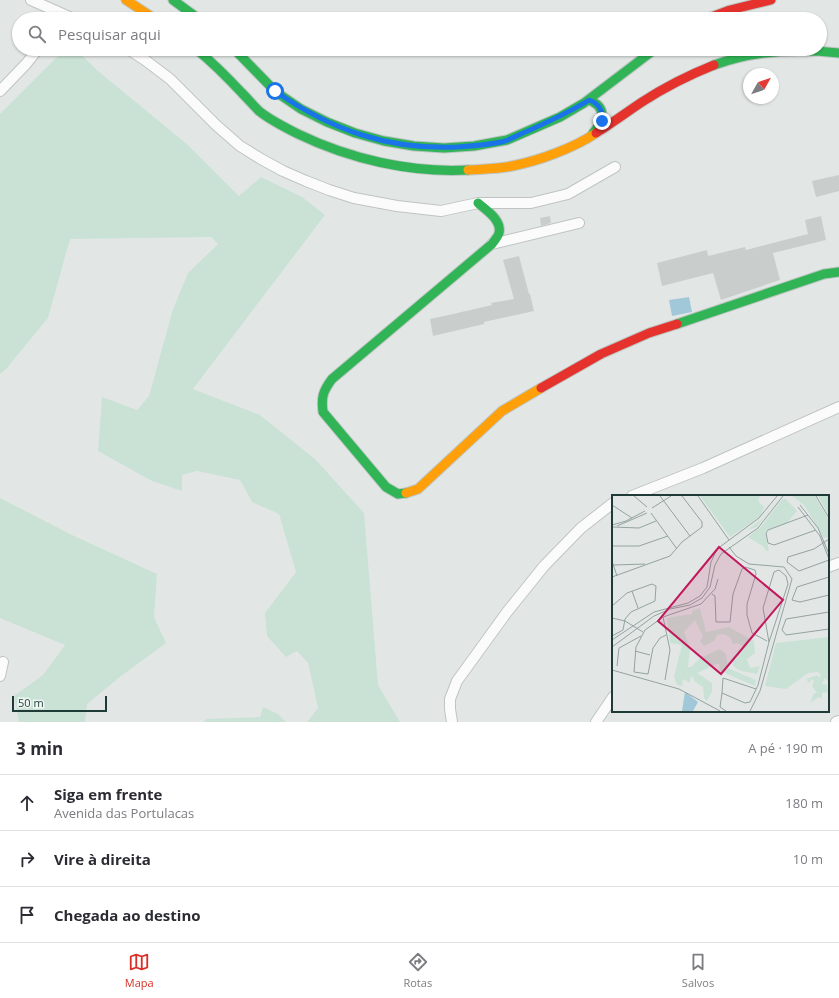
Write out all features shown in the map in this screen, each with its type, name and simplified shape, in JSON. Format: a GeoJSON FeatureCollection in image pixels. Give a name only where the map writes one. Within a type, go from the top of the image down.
{"type":"FeatureCollection","features":[{"type":"Feature","properties":{"kind":"street"},"geometry":{"type":"LineString","coordinates":[[31,0],[52,12]]}},
{"type":"Feature","properties":{"kind":"street"},"geometry":{"type":"LineString","coordinates":[[126,0],[144,12]]}},
{"type":"Feature","properties":{"kind":"street"},"geometry":{"type":"LineString","coordinates":[[173,0],[189,12]]}},
{"type":"Feature","properties":{"kind":"street"},"geometry":{"type":"LineString","coordinates":[[724,12],[771,0]]}},
{"type":"Feature","properties":{"kind":"street"},"geometry":{"type":"LineString","coordinates":[[740,12],[747,5]]}},
{"type":"Feature","properties":{"kind":"street"},"geometry":{"type":"LineString","coordinates":[[827,52],[839,53]]}},
{"type":"Feature","properties":{"kind":"street"},"geometry":{"type":"LineString","coordinates":[[0,91],[32,56]]}},
{"type":"Feature","properties":{"kind":"street"},"geometry":{"type":"LineString","coordinates":[[139,56],[170,79],[216,125],[240,146],[278,168],[306,181],[354,198],[397,206],[440,210],[478,203],[531,203],[568,194],[615,167]]}},
{"type":"Feature","properties":{"kind":"street"},"geometry":{"type":"LineString","coordinates":[[204,56],[261,112],[283,126],[319,144],[356,157],[379,163],[402,167],[442,170],[473,170],[520,164],[567,148],[587,139],[641,102],[680,80],[711,67],[746,56]]}},
{"type":"Feature","properties":{"kind":"street"},"geometry":{"type":"LineString","coordinates":[[241,56],[275,91],[310,114],[329,123],[368,137],[408,146],[447,148],[466,147],[505,141],[570,112],[589,100],[644,56]]}},
{"type":"Feature","properties":{"kind":"street"},"geometry":{"type":"LineString","coordinates":[[587,139],[598,127],[602,121],[603,115],[597,104],[589,100]]}},
{"type":"Feature","properties":{"kind":"street"},"geometry":{"type":"LineString","coordinates":[[478,203],[492,214],[498,223],[499,233],[492,244],[332,379],[322,394],[321,402],[324,412],[386,487],[398,494],[418,489],[502,411],[601,354],[649,333],[824,274],[839,272]]}},
{"type":"Feature","properties":{"kind":"street"},"geometry":{"type":"LineString","coordinates":[[492,244],[579,223]]}},
{"type":"Feature","properties":{"kind":"street"},"geometry":{"type":"LineString","coordinates":[[635,495],[703,468],[839,407]]}},
{"type":"Feature","properties":{"kind":"street"},"geometry":{"type":"LineString","coordinates":[[452,722],[450,699],[457,681],[507,612],[544,566],[581,528],[612,504]]}},
{"type":"Feature","properties":{"kind":"street"},"geometry":{"type":"LineString","coordinates":[[829,567],[839,563]]}},
{"type":"Feature","properties":{"kind":"street"},"geometry":{"type":"LineString","coordinates":[[0,676],[3,662]]}},
{"type":"Feature","properties":{"kind":"street"},"geometry":{"type":"LineString","coordinates":[[596,722],[612,698]]}},
{"type":"Feature","properties":{"kind":"green space"},"geometry":{"type":"Polygon","coordinates":[[[58,56],[82,56],[98,71],[188,145],[239,196],[261,177],[302,197],[325,215],[193,389],[260,415],[315,459],[364,513],[378,685],[400,722],[307,722],[318,708],[308,663],[297,651],[286,657],[267,636],[265,613],[296,572],[279,514],[252,502],[240,480],[197,471],[182,475],[182,491],[152,481],[98,451],[102,397],[137,410],[149,396],[173,309],[188,273],[218,244],[211,237],[70,239],[48,318],[6,369],[0,374],[0,114],[58,56]]]}},
{"type":"Feature","properties":{"kind":"green space"},"geometry":{"type":"Polygon","coordinates":[[[0,498],[72,535],[157,574],[154,617],[166,643],[121,676],[87,704],[85,722],[19,722],[14,696],[43,675],[65,645],[0,618],[0,498]]]}},
{"type":"Feature","properties":{"kind":"green space"},"geometry":{"type":"Polygon","coordinates":[[[263,707],[278,714],[286,722],[203,722],[207,719],[260,717],[263,707]]]}},
{"type":"Feature","properties":{"kind":"water"},"geometry":{"type":"Polygon","coordinates":[[[689,297],[692,312],[672,316],[669,300],[689,297]]]}},
{"type":"Feature","properties":{"kind":"building"},"geometry":{"type":"Polygon","coordinates":[[[839,175],[839,191],[816,197],[812,181],[839,175]]]}},
{"type":"Feature","properties":{"kind":"building"},"geometry":{"type":"Polygon","coordinates":[[[550,216],[551,223],[541,226],[540,218],[550,216]]]}},
{"type":"Feature","properties":{"kind":"building"},"geometry":{"type":"Polygon","coordinates":[[[821,216],[826,240],[773,253],[780,280],[721,300],[713,273],[662,286],[657,263],[707,250],[708,256],[745,247],[746,250],[808,234],[805,220],[821,216]]]}},
{"type":"Feature","properties":{"kind":"building"},"geometry":{"type":"Polygon","coordinates":[[[519,256],[534,311],[484,322],[484,324],[433,336],[430,319],[492,305],[491,303],[514,299],[503,260],[519,256]]]}},
{"type":"Feature","properties":{"kind":"traffic: fast"},"geometry":{"type":"LineString","coordinates":[[173,0],[189,12]]}},
{"type":"Feature","properties":{"kind":"traffic: fast"},"geometry":{"type":"LineString","coordinates":[[827,52],[839,53]]}},
{"type":"Feature","properties":{"kind":"traffic: fast"},"geometry":{"type":"LineString","coordinates":[[204,56],[237,87],[259,111],[288,129],[318,143],[338,151],[402,167],[468,170]]}},
{"type":"Feature","properties":{"kind":"traffic: fast"},"geometry":{"type":"LineString","coordinates":[[241,56],[276,92],[301,109],[327,122],[355,133],[384,141],[414,146],[444,148],[474,146],[507,140],[560,117],[584,103],[646,56]]}},
{"type":"Feature","properties":{"kind":"traffic: fast"},"geometry":{"type":"LineString","coordinates":[[714,65],[745,56]]}},
{"type":"Feature","properties":{"kind":"traffic: fast"},"geometry":{"type":"LineString","coordinates":[[589,100],[599,106],[602,115],[600,124],[593,133]]}},
{"type":"Feature","properties":{"kind":"traffic: fast"},"geometry":{"type":"LineString","coordinates":[[406,493],[398,494],[386,487],[323,412],[323,394],[332,379],[492,244],[499,233],[498,224],[493,216],[478,203]]}},
{"type":"Feature","properties":{"kind":"traffic: fast"},"geometry":{"type":"LineString","coordinates":[[677,324],[824,274],[839,272]]}},
{"type":"Feature","properties":{"kind":"traffic: slow"},"geometry":{"type":"LineString","coordinates":[[126,0],[144,12]]}},
{"type":"Feature","properties":{"kind":"traffic: slow"},"geometry":{"type":"LineString","coordinates":[[468,170],[501,168],[533,161],[567,149],[596,133]]}},
{"type":"Feature","properties":{"kind":"traffic: slow"},"geometry":{"type":"LineString","coordinates":[[406,493],[418,489],[502,411],[541,388]]}},
{"type":"Feature","properties":{"kind":"traffic: jam"},"geometry":{"type":"LineString","coordinates":[[725,12],[771,0]]}},
{"type":"Feature","properties":{"kind":"traffic: jam"},"geometry":{"type":"LineString","coordinates":[[596,133],[659,91],[714,65]]}},
{"type":"Feature","properties":{"kind":"traffic: jam"},"geometry":{"type":"LineString","coordinates":[[541,388],[601,354],[649,333],[677,324]]}},
{"type":"Feature","properties":{"kind":"route"},"geometry":{"type":"LineString","coordinates":[[275,91],[310,114],[348,131],[408,146],[447,148],[466,147],[505,141],[570,112],[589,100],[597,104],[602,111],[602,121]]}}]}
